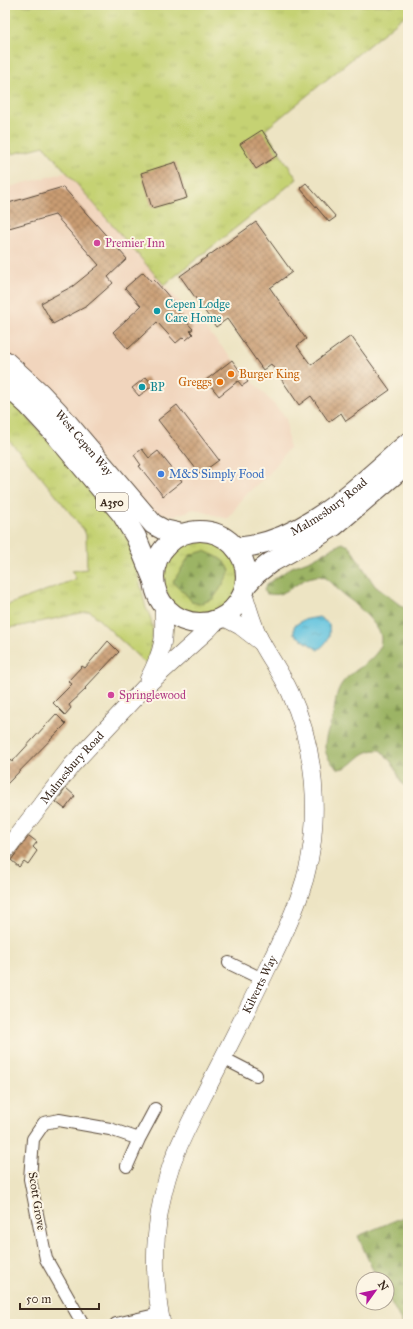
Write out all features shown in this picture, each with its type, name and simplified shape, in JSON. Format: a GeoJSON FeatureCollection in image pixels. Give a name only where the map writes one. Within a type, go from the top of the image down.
{"type":"FeatureCollection","features":[{"type":"Feature","properties":{"kind":"highway","name":"West Cepen Way"},"geometry":{"type":"LineString","coordinates":[[5,361],[40,393],[58,412],[153,524],[164,530],[182,534]]}},
{"type":"Feature","properties":{"kind":"highway","name":"West Cepen Way"},"geometry":{"type":"LineString","coordinates":[[5,384],[54,433],[122,514],[136,537],[154,580]]}},
{"type":"Feature","properties":{"kind":"highway","name":"Malmesbury Road"},"geometry":{"type":"LineString","coordinates":[[236,548],[258,545],[272,540],[294,531],[313,520],[330,508],[408,443]]}},
{"type":"Feature","properties":{"kind":"highway","name":"Malmesbury Road"},"geometry":{"type":"LineString","coordinates":[[245,590],[256,574],[273,560],[334,526],[408,463]]}},
{"type":"Feature","properties":{"kind":"highway","name":"A350"},"geometry":{"type":"LineString","coordinates":[[163,605],[158,596],[154,580],[156,565],[162,551],[172,541],[182,534],[190,532],[208,531],[220,536],[236,548],[247,572],[245,590]]}},
{"type":"Feature","properties":{"kind":"highway"},"geometry":{"type":"LineString","coordinates":[[163,605],[174,615],[187,621],[206,622],[220,618],[237,606],[245,590]]}},
{"type":"Feature","properties":{"kind":"main road","name":"Kilverts Way"},"geometry":{"type":"LineString","coordinates":[[161,1319],[155,1262],[158,1222],[163,1194],[177,1152],[293,916],[305,880],[312,842],[314,808],[313,776],[301,721],[284,681],[262,643],[249,612],[245,590]]}},
{"type":"Feature","properties":{"kind":"main road","name":"Malmesbury Road"},"geometry":{"type":"LineString","coordinates":[[144,688],[157,662],[162,647],[164,635],[163,605]]}},
{"type":"Feature","properties":{"kind":"main road","name":"Kilverts Way"},"geometry":{"type":"LineString","coordinates":[[220,618],[244,629],[262,643]]}},
{"type":"Feature","properties":{"kind":"main road","name":"Malmesbury Road"},"geometry":{"type":"LineString","coordinates":[[5,851],[72,765],[144,688],[220,618]]}},
{"type":"Feature","properties":{"kind":"street"},"geometry":{"type":"LineString","coordinates":[[229,963],[262,979]]}},
{"type":"Feature","properties":{"kind":"street"},"geometry":{"type":"LineString","coordinates":[[223,1058],[256,1075]]}},
{"type":"Feature","properties":{"kind":"street"},"geometry":{"type":"LineString","coordinates":[[127,1166],[155,1109]]}},
{"type":"Feature","properties":{"kind":"street","name":"Scott Grove"},"geometry":{"type":"LineString","coordinates":[[83,1324],[46,1259],[30,1179],[32,1139],[44,1123],[59,1120],[110,1130],[139,1139]]}},
{"type":"Feature","properties":{"kind":"street"},"geometry":{"type":"LineString","coordinates":[[116,1324],[161,1319]]}},
{"type":"Feature","properties":{"kind":"shaded area"},"geometry":{"type":"Polygon","coordinates":[[[67,172],[164,285],[286,418],[289,448],[269,474],[244,496],[228,519],[194,509],[174,516],[145,510],[5,354],[5,188],[67,172]]]}},
{"type":"Feature","properties":{"kind":"green space"},"geometry":{"type":"Polygon","coordinates":[[[5,5],[408,5],[408,13],[265,130],[297,179],[164,285],[44,146],[12,154],[5,137],[5,5]]]}},
{"type":"Feature","properties":{"kind":"green space"},"geometry":{"type":"Polygon","coordinates":[[[5,393],[114,514],[131,546],[152,629],[152,643],[146,664],[90,611],[5,628],[5,606],[76,579],[72,571],[87,569],[86,535],[84,530],[32,466],[5,436],[5,393]]]}},
{"type":"Feature","properties":{"kind":"green space"},"geometry":{"type":"Polygon","coordinates":[[[201,540],[215,543],[228,551],[236,564],[239,578],[236,592],[228,605],[215,613],[201,616],[187,613],[174,605],[166,592],[163,578],[166,564],[174,551],[187,543],[201,540]]]}},
{"type":"Feature","properties":{"kind":"green space"},"geometry":{"type":"Polygon","coordinates":[[[342,543],[349,546],[375,586],[408,611],[408,785],[403,785],[393,765],[380,750],[372,750],[365,753],[348,766],[338,769],[329,759],[325,750],[326,736],[332,720],[340,686],[348,677],[377,652],[381,638],[378,629],[353,602],[324,577],[314,576],[279,594],[267,594],[264,590],[267,584],[292,567],[311,560],[342,543]]]}},
{"type":"Feature","properties":{"kind":"green space"},"geometry":{"type":"Polygon","coordinates":[[[204,551],[223,561],[230,571],[213,599],[199,604],[192,602],[173,582],[190,555],[204,551]]]}},
{"type":"Feature","properties":{"kind":"green space"},"geometry":{"type":"Polygon","coordinates":[[[408,1215],[408,1324],[403,1324],[395,1310],[395,1271],[374,1271],[358,1236],[408,1215]]]}},
{"type":"Feature","properties":{"kind":"water"},"geometry":{"type":"Polygon","coordinates":[[[319,617],[329,624],[329,633],[327,642],[318,650],[294,634],[294,626],[303,620],[319,617]]]}},
{"type":"Feature","properties":{"kind":"building"},"geometry":{"type":"Polygon","coordinates":[[[262,130],[278,155],[256,169],[240,144],[262,130]]]}},
{"type":"Feature","properties":{"kind":"building"},"geometry":{"type":"Polygon","coordinates":[[[176,162],[187,198],[152,208],[141,173],[176,162]]]}},
{"type":"Feature","properties":{"kind":"building"},"geometry":{"type":"Polygon","coordinates":[[[306,183],[336,217],[329,222],[300,188],[306,183]]]}},
{"type":"Feature","properties":{"kind":"building","name":"Premier Inn"},"geometry":{"type":"Polygon","coordinates":[[[63,187],[127,259],[108,277],[113,283],[87,306],[53,324],[41,303],[73,286],[99,265],[55,215],[9,228],[7,220],[5,220],[5,204],[63,187]]]}},
{"type":"Feature","properties":{"kind":"building"},"geometry":{"type":"Polygon","coordinates":[[[256,222],[292,272],[270,288],[306,339],[297,346],[311,365],[351,336],[390,390],[346,421],[341,413],[329,422],[311,396],[299,405],[271,364],[263,370],[227,319],[216,327],[180,276],[256,222]]]}},
{"type":"Feature","properties":{"kind":"building","name":"Cepen Lodge Care Home"},"geometry":{"type":"Polygon","coordinates":[[[143,272],[152,282],[154,280],[165,292],[180,310],[177,312],[193,329],[190,331],[193,334],[186,340],[183,337],[176,343],[157,322],[128,349],[113,332],[141,306],[125,288],[143,272]]]}},
{"type":"Feature","properties":{"kind":"building"},"geometry":{"type":"Polygon","coordinates":[[[232,360],[248,382],[242,386],[238,381],[219,396],[206,380],[232,360]]]}},
{"type":"Feature","properties":{"kind":"building","name":"BP"},"geometry":{"type":"Polygon","coordinates":[[[146,377],[153,385],[139,396],[132,388],[146,377]]]}},
{"type":"Feature","properties":{"kind":"building","name":"BP"},"geometry":{"type":"Polygon","coordinates":[[[177,405],[219,460],[200,474],[158,420],[177,405]]]}},
{"type":"Feature","properties":{"kind":"building","name":"M&S Simply Food"},"geometry":{"type":"Polygon","coordinates":[[[142,449],[149,458],[158,451],[182,481],[163,496],[139,466],[141,465],[134,455],[142,449]]]}},
{"type":"Feature","properties":{"kind":"building"},"geometry":{"type":"Polygon","coordinates":[[[108,641],[119,652],[85,688],[86,689],[69,705],[71,708],[65,715],[53,703],[72,684],[68,681],[82,666],[85,668],[108,641]]]}},
{"type":"Feature","properties":{"kind":"building"},"geometry":{"type":"Polygon","coordinates":[[[56,714],[66,724],[5,786],[5,766],[11,760],[12,762],[56,714]]]}},
{"type":"Feature","properties":{"kind":"building"},"geometry":{"type":"Polygon","coordinates":[[[66,788],[75,796],[65,809],[56,802],[66,788]]]}},
{"type":"Feature","properties":{"kind":"building"},"geometry":{"type":"Polygon","coordinates":[[[29,836],[37,842],[33,847],[37,851],[28,864],[24,861],[19,867],[11,860],[29,836]]]}},
{"type":"Feature","properties":{"kind":"place","name":"Premier Inn"},"geometry":{"type":"Point","coordinates":[97,243]}},
{"type":"Feature","properties":{"kind":"place","name":"Cepen Lodge Care Home"},"geometry":{"type":"Point","coordinates":[157,311]}},
{"type":"Feature","properties":{"kind":"place","name":"Burger King"},"geometry":{"type":"Point","coordinates":[231,374]}},
{"type":"Feature","properties":{"kind":"place","name":"Greggs"},"geometry":{"type":"Point","coordinates":[220,382]}},
{"type":"Feature","properties":{"kind":"place","name":"BP"},"geometry":{"type":"Point","coordinates":[142,387]}},
{"type":"Feature","properties":{"kind":"place","name":"M&S Simply Food"},"geometry":{"type":"Point","coordinates":[161,474]}},
{"type":"Feature","properties":{"kind":"place","name":"Springlewood"},"geometry":{"type":"Point","coordinates":[111,695]}}]}
